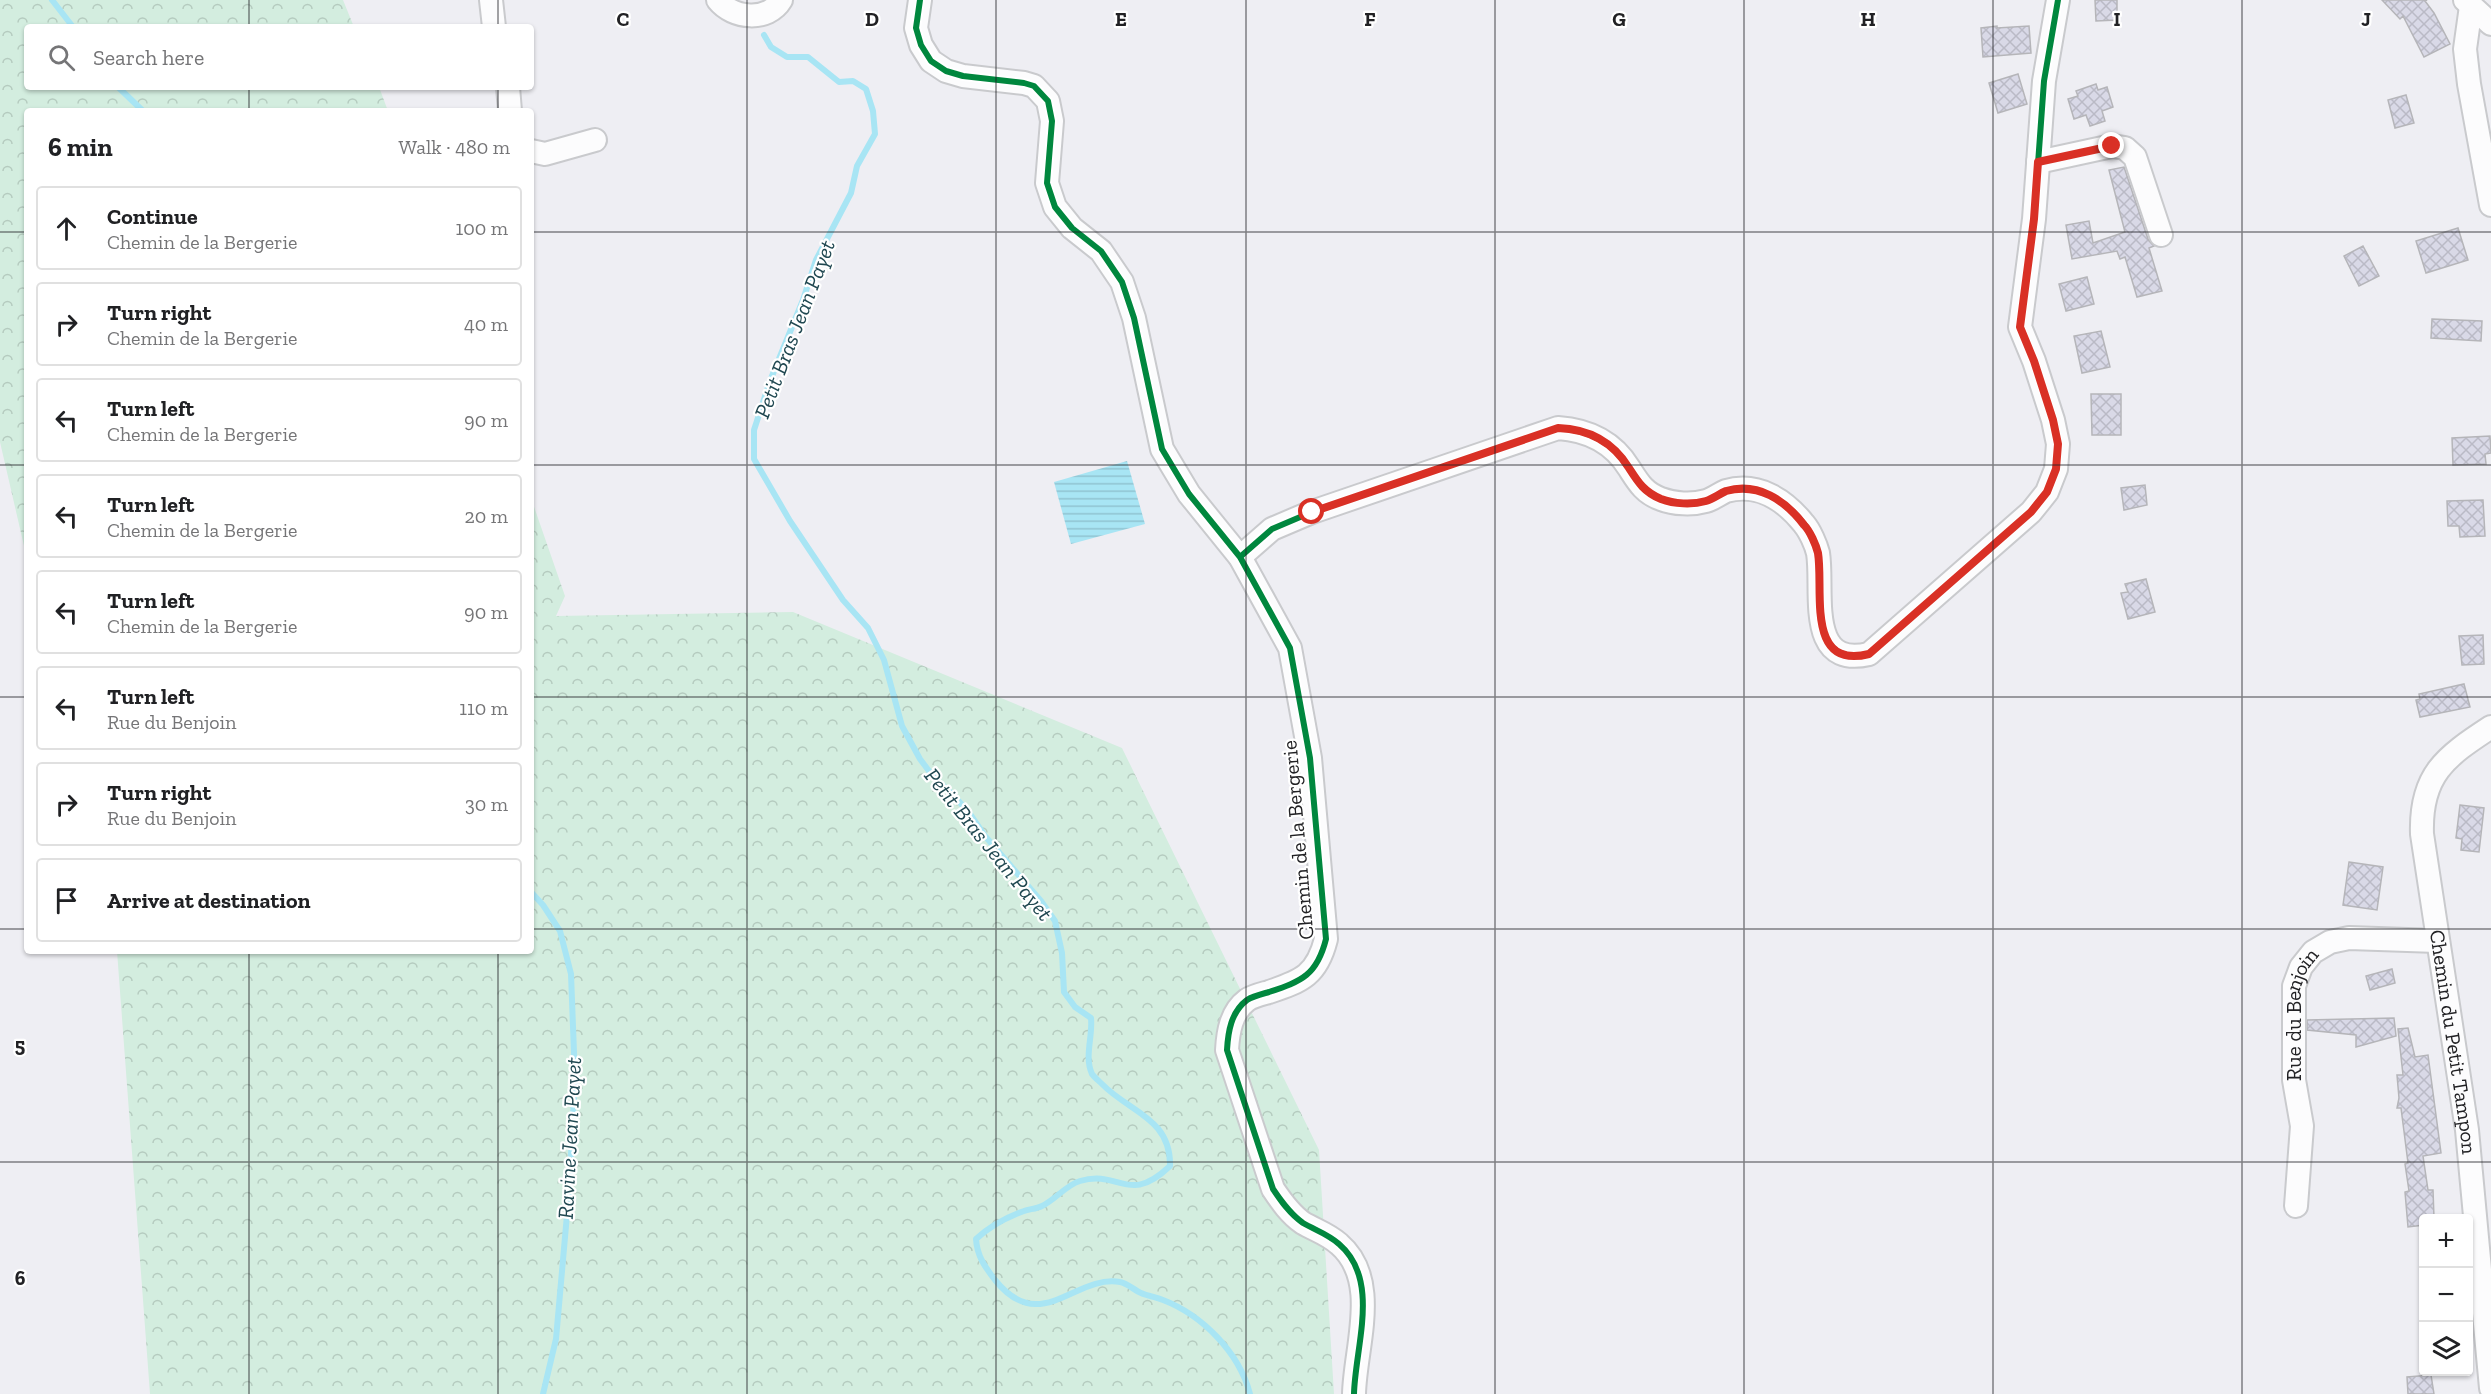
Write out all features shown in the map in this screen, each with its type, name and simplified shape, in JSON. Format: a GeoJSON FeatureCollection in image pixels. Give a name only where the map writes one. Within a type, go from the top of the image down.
{"type":"FeatureCollection","features":[{"type":"Feature","properties":{"kind":"street"},"geometry":{"type":"LineString","coordinates":[[491,0],[494,24]]}},
{"type":"Feature","properties":{"kind":"street"},"geometry":{"type":"LineString","coordinates":[[718,0],[733,11],[746,15],[768,12],[781,0]]}},
{"type":"Feature","properties":{"kind":"street","name":"Chemin de la Bergerie"},"geometry":{"type":"LineString","coordinates":[[920,0],[916,28],[921,45],[931,61],[946,71],[963,76],[1034,86],[1048,101],[1052,121],[1047,183],[1055,207],[1072,228],[1101,251],[1122,282],[1134,318],[1162,449],[1189,494],[1240,557],[1290,648],[1310,758],[1326,939],[1322,957],[1312,972],[1297,982],[1248,999],[1235,1014],[1228,1031],[1227,1050],[1273,1189],[1302,1223],[1340,1244],[1353,1260],[1361,1279],[1363,1300],[1354,1394]]}},
{"type":"Feature","properties":{"kind":"street"},"geometry":{"type":"LineString","coordinates":[[1240,557],[1272,529],[1312,512],[1558,428],[1575,429],[1596,436],[1615,450],[1629,468],[1636,482],[1648,493],[1662,500],[1684,503],[1706,501],[1726,492],[1742,489],[1766,493],[1787,506],[1806,526],[1818,552],[1824,635],[1837,651],[1858,657],[1869,654],[1898,631],[2031,512],[2047,492],[2056,469],[2058,444],[2053,420],[2034,361],[2020,327],[2034,219],[2044,81],[2058,0]]}},
{"type":"Feature","properties":{"kind":"street"},"geometry":{"type":"LineString","coordinates":[[2468,3],[2491,24]]}},
{"type":"Feature","properties":{"kind":"street"},"geometry":{"type":"LineString","coordinates":[[2468,3],[2465,49],[2469,84],[2491,205]]}},
{"type":"Feature","properties":{"kind":"street"},"geometry":{"type":"LineString","coordinates":[[508,90],[510,108]]}},
{"type":"Feature","properties":{"kind":"street"},"geometry":{"type":"LineString","coordinates":[[534,152],[545,154],[595,140]]}},
{"type":"Feature","properties":{"kind":"street"},"geometry":{"type":"LineString","coordinates":[[2038,162],[2112,146],[2125,148],[2135,157],[2161,235]]}},
{"type":"Feature","properties":{"kind":"street","name":"Chemin du Petit Tampon"},"geometry":{"type":"LineString","coordinates":[[2491,727],[2456,750],[2440,767],[2427,788],[2421,810],[2422,834],[2437,941],[2467,1130],[2491,1388]]}},
{"type":"Feature","properties":{"kind":"street","name":"Rue du Benjoin"},"geometry":{"type":"LineString","coordinates":[[2296,1206],[2302,1126],[2294,1080],[2294,986],[2301,967],[2313,952],[2330,942],[2349,938],[2437,941]]}},
{"type":"Feature","properties":{"kind":"green space"},"geometry":{"type":"Polygon","coordinates":[[[0,0],[343,0],[353,24],[24,24],[24,90],[380,90],[387,108],[24,108],[24,546],[0,442],[0,0]]]}},
{"type":"Feature","properties":{"kind":"green space"},"geometry":{"type":"Polygon","coordinates":[[[534,507],[565,596],[556,616],[793,612],[1122,748],[1319,1150],[1334,1394],[150,1394],[117,954],[534,954],[534,507]]]}},
{"type":"Feature","properties":{"kind":"water"},"geometry":{"type":"Polygon","coordinates":[[[1127,461],[1145,524],[1071,544],[1054,482],[1127,461]]]}},
{"type":"Feature","properties":{"kind":"building"},"geometry":{"type":"Polygon","coordinates":[[[2095,0],[2117,0],[2117,20],[2096,21],[2095,0]]]}},
{"type":"Feature","properties":{"kind":"building"},"geometry":{"type":"Polygon","coordinates":[[[2382,0],[2427,0],[2425,1],[2450,44],[2424,57],[2403,16],[2400,19],[2382,0]]]}},
{"type":"Feature","properties":{"kind":"building"},"geometry":{"type":"Polygon","coordinates":[[[1997,26],[1997,28],[2029,26],[2031,53],[1983,57],[1981,28],[1997,26]]]}},
{"type":"Feature","properties":{"kind":"building"},"geometry":{"type":"Polygon","coordinates":[[[2018,74],[2027,104],[1998,113],[1989,83],[2018,74]]]}},
{"type":"Feature","properties":{"kind":"building"},"geometry":{"type":"Polygon","coordinates":[[[2096,84],[2098,90],[2107,87],[2113,107],[2102,111],[2105,121],[2090,126],[2086,115],[2074,119],[2068,99],[2078,96],[2076,91],[2096,84]]]}},
{"type":"Feature","properties":{"kind":"building"},"geometry":{"type":"Polygon","coordinates":[[[2406,95],[2414,123],[2395,128],[2388,100],[2406,95]]]}},
{"type":"Feature","properties":{"kind":"building"},"geometry":{"type":"Polygon","coordinates":[[[2124,167],[2148,239],[2154,246],[2149,248],[2162,291],[2137,297],[2125,257],[2120,259],[2117,251],[2072,259],[2066,225],[2089,221],[2093,243],[2125,232],[2109,170],[2124,167]]]}},
{"type":"Feature","properties":{"kind":"building"},"geometry":{"type":"Polygon","coordinates":[[[2458,228],[2468,260],[2426,273],[2416,241],[2458,228]]]}},
{"type":"Feature","properties":{"kind":"building"},"geometry":{"type":"Polygon","coordinates":[[[2363,246],[2379,276],[2359,286],[2344,256],[2363,246]]]}},
{"type":"Feature","properties":{"kind":"building"},"geometry":{"type":"Polygon","coordinates":[[[2087,277],[2094,304],[2066,311],[2059,284],[2087,277]]]}},
{"type":"Feature","properties":{"kind":"building"},"geometry":{"type":"Polygon","coordinates":[[[2432,319],[2482,321],[2481,341],[2431,338],[2432,319]]]}},
{"type":"Feature","properties":{"kind":"building"},"geometry":{"type":"Polygon","coordinates":[[[2101,331],[2110,367],[2082,373],[2074,336],[2101,331]]]}},
{"type":"Feature","properties":{"kind":"building"},"geometry":{"type":"Polygon","coordinates":[[[2091,394],[2121,394],[2121,435],[2092,435],[2091,394]]]}},
{"type":"Feature","properties":{"kind":"building"},"geometry":{"type":"Polygon","coordinates":[[[2490,436],[2491,453],[2485,454],[2486,464],[2453,465],[2452,438],[2490,436]]]}},
{"type":"Feature","properties":{"kind":"building"},"geometry":{"type":"Polygon","coordinates":[[[2145,485],[2147,505],[2124,510],[2121,488],[2145,485]]]}},
{"type":"Feature","properties":{"kind":"building"},"geometry":{"type":"Polygon","coordinates":[[[2483,500],[2485,536],[2460,537],[2459,526],[2448,526],[2447,501],[2483,500]]]}},
{"type":"Feature","properties":{"kind":"building"},"geometry":{"type":"Polygon","coordinates":[[[2146,579],[2155,612],[2128,619],[2121,593],[2128,592],[2125,584],[2146,579]]]}},
{"type":"Feature","properties":{"kind":"building"},"geometry":{"type":"Polygon","coordinates":[[[2483,635],[2484,664],[2462,665],[2459,636],[2483,635]]]}},
{"type":"Feature","properties":{"kind":"building"},"geometry":{"type":"Polygon","coordinates":[[[2464,684],[2470,707],[2420,717],[2416,700],[2420,699],[2419,694],[2464,684]]]}},
{"type":"Feature","properties":{"kind":"building"},"geometry":{"type":"Polygon","coordinates":[[[2460,805],[2484,808],[2479,852],[2461,850],[2462,839],[2456,838],[2460,805]]]}},
{"type":"Feature","properties":{"kind":"building"},"geometry":{"type":"Polygon","coordinates":[[[2349,862],[2383,867],[2377,910],[2343,905],[2349,862]]]}},
{"type":"Feature","properties":{"kind":"building"},"geometry":{"type":"Polygon","coordinates":[[[2392,969],[2395,983],[2370,990],[2366,976],[2392,969]]]}},
{"type":"Feature","properties":{"kind":"building"},"geometry":{"type":"Polygon","coordinates":[[[2394,1018],[2396,1036],[2356,1047],[2356,1035],[2307,1030],[2307,1020],[2394,1018]]]}},
{"type":"Feature","properties":{"kind":"building"},"geometry":{"type":"Polygon","coordinates":[[[2408,1028],[2415,1057],[2428,1055],[2441,1153],[2423,1156],[2428,1190],[2433,1190],[2434,1214],[2419,1214],[2419,1226],[2408,1227],[2405,1192],[2409,1191],[2405,1164],[2408,1163],[2401,1108],[2397,1108],[2399,1098],[2397,1075],[2403,1075],[2398,1029],[2408,1028]]]}},
{"type":"Feature","properties":{"kind":"building"},"geometry":{"type":"Polygon","coordinates":[[[2431,1376],[2434,1394],[2408,1394],[2407,1377],[2431,1376]]]}},
{"type":"Feature","properties":{"kind":"waterway","name":"Ravine Jean Payet"},"geometry":{"type":"LineString","coordinates":[[52,0],[71,24]]}},
{"type":"Feature","properties":{"kind":"waterway","name":"Petit Bras Jean Payet"},"geometry":{"type":"LineString","coordinates":[[764,35],[771,47],[787,57],[808,57],[839,82],[853,81],[866,89],[873,111],[875,134],[857,166],[851,193],[816,260],[803,300],[770,381],[754,430],[754,459],[790,521],[843,600],[868,628],[884,660],[902,726],[920,759],[932,775],[970,814],[985,836],[1041,901],[1055,921],[1062,953],[1064,992],[1075,1007],[1091,1018],[1089,1061],[1092,1074],[1113,1094],[1156,1126],[1164,1137],[1168,1150],[1170,1166],[1156,1178],[1144,1184],[1124,1184],[1105,1179],[1080,1181],[1042,1206],[1018,1213],[998,1223],[976,1239],[980,1256],[995,1280],[1012,1296],[1028,1303],[1043,1304],[1088,1286],[1104,1282],[1120,1282],[1177,1307],[1205,1325],[1228,1350],[1245,1379],[1250,1394]]}},
{"type":"Feature","properties":{"kind":"waterway","name":"Ravine Jean Payet"},"geometry":{"type":"LineString","coordinates":[[121,90],[140,108]]}},
{"type":"Feature","properties":{"kind":"waterway","name":"Ravine Jean Payet"},"geometry":{"type":"LineString","coordinates":[[534,895],[560,931],[571,974],[575,1079],[569,1192],[556,1339],[543,1394]]}},
{"type":"Feature","properties":{"kind":"cycle path"},"geometry":{"type":"LineString","coordinates":[[920,0],[916,28],[921,45],[931,61],[946,71],[963,76],[1034,86],[1048,101],[1052,121],[1047,183],[1055,207],[1072,228],[1101,251],[1122,282],[1134,318],[1162,449],[1189,494],[1240,557],[1290,648],[1310,758],[1326,939],[1318,961],[1306,975],[1291,984],[1252,997],[1237,1010],[1231,1023],[1227,1050],[1273,1189],[1298,1219],[1339,1244],[1352,1259],[1359,1276],[1363,1315],[1354,1394]]}},
{"type":"Feature","properties":{"kind":"cycle path"},"geometry":{"type":"LineString","coordinates":[[1240,557],[1272,529],[1312,512],[1558,428],[1569,429],[1580,431],[1607,444],[1623,459],[1650,494],[1666,501],[1695,503],[1709,500],[1726,491],[1749,489],[1770,495],[1788,507],[1811,534],[1818,553],[1820,605],[1826,638],[1835,650],[1849,655],[1869,654],[2031,512],[2047,492],[2056,469],[2058,444],[2053,420],[2034,361],[2020,327],[2034,219],[2044,81],[2058,0]]}},
{"type":"Feature","properties":{"kind":"route"},"geometry":{"type":"LineString","coordinates":[[1312,512],[1506,444],[1558,428],[1575,429],[1596,436],[1615,450],[1629,468],[1636,482],[1648,493],[1662,500],[1684,503],[1706,501],[1726,492],[1742,489],[1758,490],[1774,496],[1806,526],[1818,552],[1822,624],[1829,644],[1847,656],[1858,657],[1869,654],[1898,631],[2031,512],[2047,492],[2056,469],[2058,444],[2053,420],[2034,361],[2020,327],[2034,219],[2038,162],[2112,146]]}}]}
